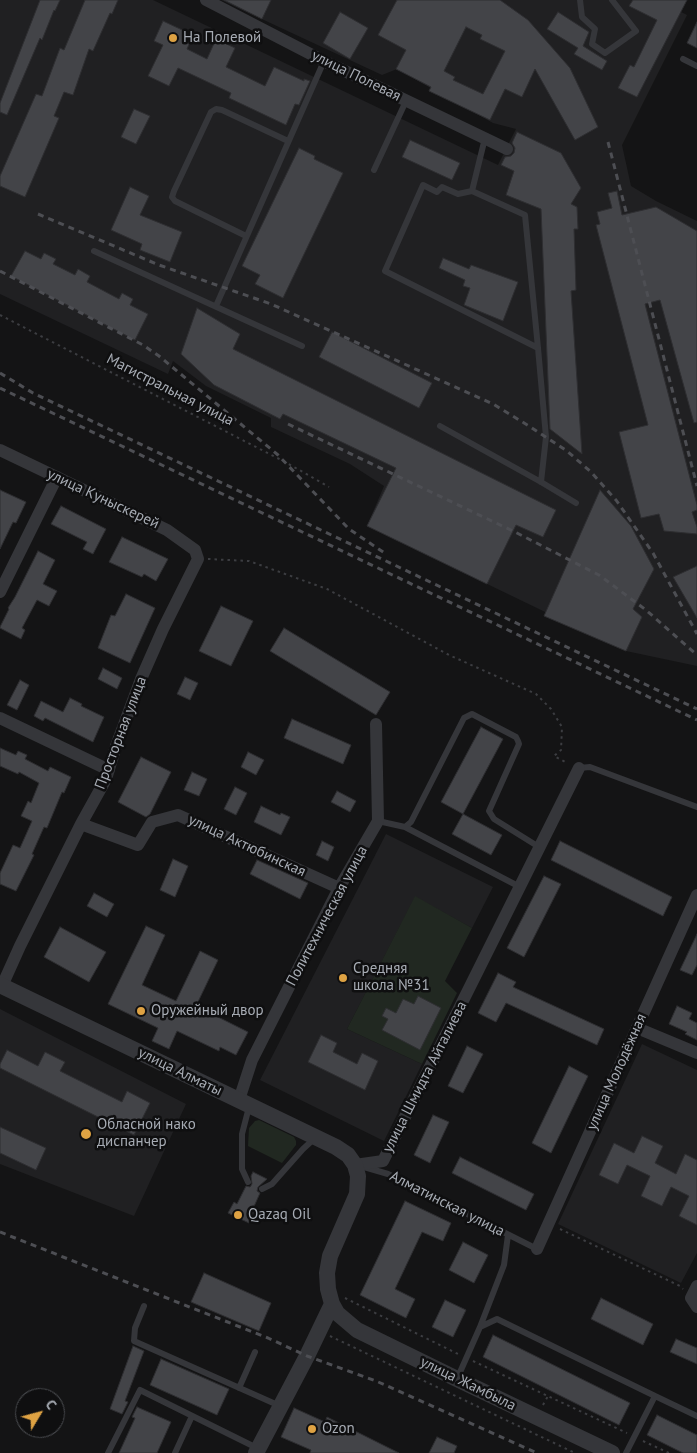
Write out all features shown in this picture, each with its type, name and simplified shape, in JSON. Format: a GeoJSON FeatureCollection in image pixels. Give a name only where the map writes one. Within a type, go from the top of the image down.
{"type":"FeatureCollection","features":[{"type":"Feature","properties":{"kind":"street","name":"улица Полевая"},"geometry":{"type":"LineString","coordinates":[[206,0],[324,61],[507,149]]}},
{"type":"Feature","properties":{"kind":"street","name":"улица Куныскерей"},"geometry":{"type":"LineString","coordinates":[[0,450],[167,530],[195,550],[198,559]]}},
{"type":"Feature","properties":{"kind":"street"},"geometry":{"type":"LineString","coordinates":[[0,592],[57,477]]}},
{"type":"Feature","properties":{"kind":"street","name":"Просторная улица"},"geometry":{"type":"LineString","coordinates":[[1,986],[81,824],[106,779],[141,679],[163,629],[198,559]]}},
{"type":"Feature","properties":{"kind":"street"},"geometry":{"type":"LineString","coordinates":[[0,718],[109,770]]}},
{"type":"Feature","properties":{"kind":"street"},"geometry":{"type":"LineString","coordinates":[[376,724],[378,821]]}},
{"type":"Feature","properties":{"kind":"street","name":"улица Шмидта Айталиева"},"geometry":{"type":"LineString","coordinates":[[355,1165],[383,1161],[579,768]]}},
{"type":"Feature","properties":{"kind":"street","name":"улица Актюбинская"},"geometry":{"type":"LineString","coordinates":[[81,824],[138,845],[152,822],[178,814],[339,888]]}},
{"type":"Feature","properties":{"kind":"street","name":"Политехническая улица"},"geometry":{"type":"LineString","coordinates":[[244,1103],[252,1060],[339,888],[378,821]]}},
{"type":"Feature","properties":{"kind":"street","name":"улица Молодёжная"},"geometry":{"type":"LineString","coordinates":[[537,1249],[697,895]]}},
{"type":"Feature","properties":{"kind":"street","name":"улица Алматы"},"geometry":{"type":"LineString","coordinates":[[1,986],[316,1138],[348,1155],[355,1165]]}},
{"type":"Feature","properties":{"kind":"street"},"geometry":{"type":"LineString","coordinates":[[637,1028],[697,1053]]}},
{"type":"Feature","properties":{"kind":"street"},"geometry":{"type":"LineString","coordinates":[[257,1451],[319,1331],[330,1297],[327,1273],[330,1256],[357,1194],[358,1176],[355,1165]]}},
{"type":"Feature","properties":{"kind":"street"},"geometry":{"type":"LineString","coordinates":[[694,1302],[697,1286]]}},
{"type":"Feature","properties":{"kind":"street","name":"улица Жамбыла"},"geometry":{"type":"LineString","coordinates":[[330,1297],[337,1313],[357,1330],[612,1453]]}},
{"type":"Feature","properties":{"kind":"lane"},"geometry":{"type":"LineString","coordinates":[[580,0],[582,17],[595,29],[592,44],[605,53],[636,32],[612,0]]}},
{"type":"Feature","properties":{"kind":"lane"},"geometry":{"type":"LineString","coordinates":[[684,59],[697,66]]}},
{"type":"Feature","properties":{"kind":"lane"},"geometry":{"type":"LineString","coordinates":[[216,306],[324,61]]}},
{"type":"Feature","properties":{"kind":"lane"},"geometry":{"type":"LineString","coordinates":[[374,170],[406,101]]}},
{"type":"Feature","properties":{"kind":"lane"},"geometry":{"type":"LineString","coordinates":[[246,236],[175,201],[172,196],[174,191],[211,112],[216,109],[222,110],[288,141]]}},
{"type":"Feature","properties":{"kind":"lane"},"geometry":{"type":"LineString","coordinates":[[472,191],[485,138]]}},
{"type":"Feature","properties":{"kind":"lane"},"geometry":{"type":"LineString","coordinates":[[538,348],[385,271],[423,184],[437,192],[442,187],[458,194],[472,191],[526,215],[538,348],[546,437],[541,482]]}},
{"type":"Feature","properties":{"kind":"lane"},"geometry":{"type":"LineString","coordinates":[[94,251],[302,346]]}},
{"type":"Feature","properties":{"kind":"lane"},"geometry":{"type":"LineString","coordinates":[[440,426],[576,503]]}},
{"type":"Feature","properties":{"kind":"lane"},"geometry":{"type":"LineString","coordinates":[[405,827],[411,822],[464,718],[472,714],[516,737],[519,744],[489,811],[494,819],[539,847]]}},
{"type":"Feature","properties":{"kind":"lane"},"geometry":{"type":"LineString","coordinates":[[579,768],[590,767],[697,807]]}},
{"type":"Feature","properties":{"kind":"lane"},"geometry":{"type":"LineString","coordinates":[[378,821],[405,827],[520,887]]}},
{"type":"Feature","properties":{"kind":"lane"},"geometry":{"type":"LineString","coordinates":[[244,1103],[242,1169],[248,1182]]}},
{"type":"Feature","properties":{"kind":"lane"},"geometry":{"type":"LineString","coordinates":[[262,1189],[272,1184],[303,1149],[316,1138]]}},
{"type":"Feature","properties":{"kind":"lane","name":"Алматинская улица"},"geometry":{"type":"LineString","coordinates":[[355,1165],[388,1174],[537,1249]]}},
{"type":"Feature","properties":{"kind":"lane"},"geometry":{"type":"LineString","coordinates":[[457,1379],[504,1266],[508,1235]]}},
{"type":"Feature","properties":{"kind":"lane"},"geometry":{"type":"LineString","coordinates":[[144,1306],[135,1328],[134,1341],[280,1406]]}},
{"type":"Feature","properties":{"kind":"lane"},"geometry":{"type":"LineString","coordinates":[[480,1327],[497,1319],[697,1416]]}},
{"type":"Feature","properties":{"kind":"lane"},"geometry":{"type":"LineString","coordinates":[[239,1388],[255,1352]]}},
{"type":"Feature","properties":{"kind":"lane"},"geometry":{"type":"LineString","coordinates":[[108,1453],[140,1390],[257,1451]]}},
{"type":"Feature","properties":{"kind":"lane"},"geometry":{"type":"LineString","coordinates":[[626,1453],[656,1396]]}},
{"type":"Feature","properties":{"kind":"lane"},"geometry":{"type":"LineString","coordinates":[[175,1453],[192,1416]]}},
{"type":"Feature","properties":{"kind":"path","name":"Магистральная улица"},"geometry":{"type":"LineString","coordinates":[[0,315],[329,487]]}},
{"type":"Feature","properties":{"kind":"path"},"geometry":{"type":"LineString","coordinates":[[198,559],[249,561],[327,589],[449,655],[536,694],[551,709],[562,727],[561,750],[554,756],[579,768]]}},
{"type":"Feature","properties":{"kind":"path"},"geometry":{"type":"LineString","coordinates":[[548,1224],[680,1286],[694,1302]]}},
{"type":"Feature","properties":{"kind":"path"},"geometry":{"type":"LineString","coordinates":[[330,1297],[669,1453]]}},
{"type":"Feature","properties":{"kind":"path"},"geometry":{"type":"LineString","coordinates":[[319,1331],[575,1453]]}},
{"type":"Feature","properties":{"kind":"shaded area"},"geometry":{"type":"Polygon","coordinates":[[[0,0],[153,0],[498,165],[516,129],[493,123],[397,69],[382,75],[221,0],[658,0],[687,15],[622,145],[631,186],[656,201],[697,221],[697,666],[626,651],[367,526],[384,486],[350,464],[271,427],[271,418],[206,386],[173,361],[168,374],[0,294],[0,0]]]}},
{"type":"Feature","properties":{"kind":"shaded area","name":"Средняя школа №31"},"geometry":{"type":"Polygon","coordinates":[[[386,834],[493,887],[472,928],[415,897],[347,1029],[422,1064],[384,1141],[260,1080],[386,834]]]}},
{"type":"Feature","properties":{"kind":"shaded area"},"geometry":{"type":"Polygon","coordinates":[[[415,896],[472,928],[445,981],[457,993],[422,1064],[347,1029],[415,896]]]}},
{"type":"Feature","properties":{"kind":"shaded area","name":"Обласной нако диспанчер"},"geometry":{"type":"Polygon","coordinates":[[[0,1009],[186,1104],[134,1216],[0,1164],[0,1009]]]}},
{"type":"Feature","properties":{"kind":"shaded area"},"geometry":{"type":"Polygon","coordinates":[[[642,1044],[697,1070],[697,1253],[681,1283],[558,1224],[642,1044]]]}},
{"type":"Feature","properties":{"kind":"shaded area"},"geometry":{"type":"Polygon","coordinates":[[[259,1120],[294,1137],[296,1145],[282,1163],[248,1146],[249,1128],[255,1121],[259,1120]]]}},
{"type":"Feature","properties":{"kind":"building"},"geometry":{"type":"Polygon","coordinates":[[[40,0],[60,0],[42,40],[40,38],[7,115],[0,112],[0,103],[40,0]]]}},
{"type":"Feature","properties":{"kind":"building"},"geometry":{"type":"Polygon","coordinates":[[[85,0],[118,0],[93,51],[89,49],[73,95],[64,92],[54,116],[59,118],[25,197],[0,186],[0,176],[36,94],[42,96],[60,48],[64,50],[85,0]]]}},
{"type":"Feature","properties":{"kind":"building"},"geometry":{"type":"Polygon","coordinates":[[[224,0],[271,0],[262,19],[224,0]]]}},
{"type":"Feature","properties":{"kind":"building"},"geometry":{"type":"Polygon","coordinates":[[[397,0],[500,0],[528,20],[570,68],[598,127],[575,140],[535,69],[522,97],[505,89],[490,120],[429,91],[431,87],[396,69],[406,50],[378,35],[397,0]],[[466,27],[444,71],[455,77],[453,80],[483,94],[505,51],[480,39],[482,35],[466,27]]]}},
{"type":"Feature","properties":{"kind":"building"},"geometry":{"type":"Polygon","coordinates":[[[633,0],[687,0],[637,97],[618,88],[630,65],[634,67],[657,20],[629,6],[633,0]]]}},
{"type":"Feature","properties":{"kind":"building"},"geometry":{"type":"Polygon","coordinates":[[[340,12],[368,28],[350,59],[323,43],[340,12]]]}},
{"type":"Feature","properties":{"kind":"building"},"geometry":{"type":"Polygon","coordinates":[[[558,12],[589,32],[583,46],[607,61],[602,70],[574,54],[578,48],[547,29],[558,12]]]}},
{"type":"Feature","properties":{"kind":"building"},"geometry":{"type":"Polygon","coordinates":[[[163,21],[193,35],[187,49],[207,59],[216,39],[235,48],[226,67],[265,86],[274,67],[304,81],[304,79],[310,81],[299,105],[295,104],[286,125],[229,98],[231,93],[178,68],[169,86],[148,76],[163,45],[154,41],[163,21]]]}},
{"type":"Feature","properties":{"kind":"building"},"geometry":{"type":"Polygon","coordinates":[[[697,22],[697,48],[687,43],[697,22]]]}},
{"type":"Feature","properties":{"kind":"building"},"geometry":{"type":"Polygon","coordinates":[[[134,109],[150,116],[136,144],[121,137],[134,109]]]}},
{"type":"Feature","properties":{"kind":"building"},"geometry":{"type":"Polygon","coordinates":[[[517,132],[561,153],[581,188],[571,204],[577,207],[578,229],[574,229],[576,290],[571,291],[582,454],[550,429],[541,209],[506,195],[514,171],[501,165],[505,157],[511,156],[514,153],[515,148],[512,143],[517,132]]]}},
{"type":"Feature","properties":{"kind":"building"},"geometry":{"type":"Polygon","coordinates":[[[410,140],[460,163],[452,180],[402,157],[410,140]]]}},
{"type":"Feature","properties":{"kind":"building"},"geometry":{"type":"Polygon","coordinates":[[[299,148],[315,156],[314,159],[343,173],[283,298],[255,284],[260,275],[242,266],[299,148]]]}},
{"type":"Feature","properties":{"kind":"building"},"geometry":{"type":"Polygon","coordinates":[[[130,187],[149,196],[140,215],[182,232],[170,262],[140,250],[142,244],[111,230],[130,187]]]}},
{"type":"Feature","properties":{"kind":"building"},"geometry":{"type":"Polygon","coordinates":[[[617,191],[622,215],[656,207],[697,231],[697,422],[694,423],[660,300],[645,304],[697,505],[697,510],[692,512],[697,527],[697,534],[664,531],[659,514],[641,518],[619,432],[648,425],[596,225],[600,224],[597,212],[612,208],[608,193],[617,191]]]}},
{"type":"Feature","properties":{"kind":"building"},"geometry":{"type":"Polygon","coordinates":[[[25,251],[41,259],[44,253],[56,259],[53,264],[75,275],[78,269],[90,276],[87,282],[119,299],[122,293],[133,299],[130,305],[148,314],[135,340],[11,276],[25,251]]]}},
{"type":"Feature","properties":{"kind":"building"},"geometry":{"type":"Polygon","coordinates":[[[443,258],[469,269],[471,265],[518,282],[503,321],[464,305],[470,288],[463,286],[465,280],[439,268],[443,258]]]}},
{"type":"Feature","properties":{"kind":"building"},"geometry":{"type":"Polygon","coordinates":[[[197,308],[240,334],[233,349],[556,510],[543,537],[516,525],[487,584],[367,526],[396,468],[283,414],[280,419],[214,385],[181,354],[197,308]]]}},
{"type":"Feature","properties":{"kind":"building"},"geometry":{"type":"Polygon","coordinates":[[[332,332],[432,383],[419,408],[319,357],[332,332]]]}},
{"type":"Feature","properties":{"kind":"building"},"geometry":{"type":"Polygon","coordinates":[[[0,490],[26,502],[16,523],[13,522],[0,549],[0,490]]]}},
{"type":"Feature","properties":{"kind":"building"},"geometry":{"type":"Polygon","coordinates":[[[600,490],[631,526],[654,569],[633,609],[642,617],[626,651],[544,616],[600,490]]]}},
{"type":"Feature","properties":{"kind":"building"},"geometry":{"type":"Polygon","coordinates":[[[61,506],[106,529],[93,554],[83,549],[87,542],[51,524],[61,506]]]}},
{"type":"Feature","properties":{"kind":"building"},"geometry":{"type":"Polygon","coordinates":[[[122,537],[168,559],[156,581],[144,574],[142,577],[109,562],[122,537]]]}},
{"type":"Feature","properties":{"kind":"building"},"geometry":{"type":"Polygon","coordinates":[[[38,551],[55,560],[43,584],[57,591],[49,606],[37,600],[22,628],[25,630],[21,639],[0,627],[38,551]]]}},
{"type":"Feature","properties":{"kind":"building"},"geometry":{"type":"Polygon","coordinates":[[[697,566],[697,618],[673,577],[697,566]]]}},
{"type":"Feature","properties":{"kind":"building"},"geometry":{"type":"Polygon","coordinates":[[[126,594],[155,608],[130,663],[98,648],[111,615],[115,616],[126,594]]]}},
{"type":"Feature","properties":{"kind":"building"},"geometry":{"type":"Polygon","coordinates":[[[221,606],[253,621],[231,666],[199,651],[221,606]]]}},
{"type":"Feature","properties":{"kind":"building"},"geometry":{"type":"Polygon","coordinates":[[[284,628],[390,692],[376,715],[270,651],[284,628]]]}},
{"type":"Feature","properties":{"kind":"building"},"geometry":{"type":"Polygon","coordinates":[[[103,668],[122,678],[117,689],[98,679],[103,668]]]}},
{"type":"Feature","properties":{"kind":"building"},"geometry":{"type":"Polygon","coordinates":[[[185,677],[198,683],[190,700],[177,694],[185,677]]]}},
{"type":"Feature","properties":{"kind":"building"},"geometry":{"type":"Polygon","coordinates":[[[20,680],[29,685],[17,710],[7,705],[20,680]]]}},
{"type":"Feature","properties":{"kind":"building"},"geometry":{"type":"Polygon","coordinates":[[[70,698],[82,704],[81,706],[104,717],[93,742],[45,718],[43,721],[34,716],[41,701],[63,712],[70,698]]]}},
{"type":"Feature","properties":{"kind":"building"},"geometry":{"type":"Polygon","coordinates":[[[292,719],[351,745],[343,764],[284,738],[292,719]]]}},
{"type":"Feature","properties":{"kind":"building"},"geometry":{"type":"Polygon","coordinates":[[[481,727],[503,739],[463,814],[441,802],[481,727]]]}},
{"type":"Feature","properties":{"kind":"building"},"geometry":{"type":"Polygon","coordinates":[[[0,748],[16,755],[18,751],[27,755],[25,759],[48,771],[50,767],[71,777],[64,793],[62,792],[47,828],[44,827],[32,854],[34,855],[16,891],[0,884],[0,873],[13,845],[20,848],[32,821],[21,816],[28,801],[31,803],[39,783],[19,772],[18,774],[0,766],[0,748]]]}},
{"type":"Feature","properties":{"kind":"building"},"geometry":{"type":"Polygon","coordinates":[[[248,752],[264,760],[256,775],[241,767],[248,752]]]}},
{"type":"Feature","properties":{"kind":"building"},"geometry":{"type":"Polygon","coordinates":[[[141,757],[171,772],[150,814],[146,817],[118,802],[141,757]]]}},
{"type":"Feature","properties":{"kind":"building"},"geometry":{"type":"Polygon","coordinates":[[[192,772],[207,779],[199,796],[184,790],[192,772]]]}},
{"type":"Feature","properties":{"kind":"building"},"geometry":{"type":"Polygon","coordinates":[[[235,787],[247,793],[236,815],[224,809],[235,787]]]}},
{"type":"Feature","properties":{"kind":"building"},"geometry":{"type":"Polygon","coordinates":[[[337,791],[356,801],[350,812],[331,802],[337,791]]]}},
{"type":"Feature","properties":{"kind":"building"},"geometry":{"type":"Polygon","coordinates":[[[261,806],[280,815],[281,813],[290,817],[281,835],[254,822],[261,806]]]}},
{"type":"Feature","properties":{"kind":"building"},"geometry":{"type":"Polygon","coordinates":[[[463,814],[502,835],[491,855],[452,834],[463,814]]]}},
{"type":"Feature","properties":{"kind":"building"},"geometry":{"type":"Polygon","coordinates":[[[322,841],[334,847],[328,861],[316,855],[322,841]]]}},
{"type":"Feature","properties":{"kind":"building"},"geometry":{"type":"Polygon","coordinates":[[[560,841],[672,897],[663,916],[551,860],[560,841]]]}},
{"type":"Feature","properties":{"kind":"building"},"geometry":{"type":"Polygon","coordinates":[[[173,859],[188,866],[175,897],[160,890],[173,859]]]}},
{"type":"Feature","properties":{"kind":"building"},"geometry":{"type":"Polygon","coordinates":[[[257,860],[308,883],[300,899],[250,874],[257,860]]]}},
{"type":"Feature","properties":{"kind":"building"},"geometry":{"type":"Polygon","coordinates":[[[544,876],[561,884],[524,957],[507,948],[544,876]]]}},
{"type":"Feature","properties":{"kind":"building"},"geometry":{"type":"Polygon","coordinates":[[[94,893],[114,904],[107,917],[87,906],[94,893]]]}},
{"type":"Feature","properties":{"kind":"building"},"geometry":{"type":"Polygon","coordinates":[[[146,926],[165,935],[142,985],[176,1001],[200,951],[218,960],[196,1006],[248,1032],[236,1055],[220,1047],[219,1051],[177,1031],[169,1049],[152,1041],[158,1028],[108,1004],[146,926]]]}},
{"type":"Feature","properties":{"kind":"building"},"geometry":{"type":"Polygon","coordinates":[[[60,927],[106,952],[89,982],[44,957],[60,927]]]}},
{"type":"Feature","properties":{"kind":"building"},"geometry":{"type":"Polygon","coordinates":[[[697,934],[697,965],[692,975],[680,970],[697,934]]]}},
{"type":"Feature","properties":{"kind":"building"},"geometry":{"type":"Polygon","coordinates":[[[498,973],[516,982],[513,987],[604,1029],[597,1045],[506,1003],[496,1022],[478,1013],[498,973]]]}},
{"type":"Feature","properties":{"kind":"building"},"geometry":{"type":"Polygon","coordinates":[[[418,996],[441,1008],[420,1050],[382,1030],[388,1019],[382,1016],[386,1008],[396,1013],[403,999],[414,1004],[418,996]]]}},
{"type":"Feature","properties":{"kind":"building"},"geometry":{"type":"Polygon","coordinates":[[[677,1006],[692,1013],[689,1019],[697,1023],[697,1040],[685,1034],[687,1032],[669,1024],[677,1006]]]}},
{"type":"Feature","properties":{"kind":"building"},"geometry":{"type":"Polygon","coordinates":[[[321,1035],[337,1043],[333,1052],[357,1064],[362,1053],[378,1061],[365,1090],[308,1062],[321,1035]]]}},
{"type":"Feature","properties":{"kind":"building"},"geometry":{"type":"Polygon","coordinates":[[[467,1046],[483,1054],[463,1093],[448,1086],[467,1046]]]}},
{"type":"Feature","properties":{"kind":"building"},"geometry":{"type":"Polygon","coordinates":[[[7,1050],[38,1066],[45,1052],[65,1062],[60,1071],[122,1102],[127,1091],[150,1103],[134,1135],[0,1068],[7,1050]]]}},
{"type":"Feature","properties":{"kind":"building"},"geometry":{"type":"Polygon","coordinates":[[[569,1066],[588,1076],[551,1153],[532,1143],[569,1066]]]}},
{"type":"Feature","properties":{"kind":"building"},"geometry":{"type":"Polygon","coordinates":[[[433,1115],[449,1122],[430,1163],[414,1155],[433,1115]]]}},
{"type":"Feature","properties":{"kind":"building"},"geometry":{"type":"Polygon","coordinates":[[[0,1127],[46,1148],[36,1170],[0,1153],[0,1127]]]}},
{"type":"Feature","properties":{"kind":"building"},"geometry":{"type":"Polygon","coordinates":[[[642,1136],[663,1146],[655,1163],[676,1174],[685,1154],[697,1160],[697,1225],[679,1216],[689,1196],[671,1187],[662,1206],[641,1196],[650,1176],[627,1165],[618,1184],[599,1175],[614,1143],[634,1153],[642,1136]]]}},
{"type":"Feature","properties":{"kind":"building"},"geometry":{"type":"Polygon","coordinates":[[[460,1157],[534,1194],[526,1210],[452,1173],[460,1157]]]}},
{"type":"Feature","properties":{"kind":"building"},"geometry":{"type":"Polygon","coordinates":[[[253,1172],[267,1179],[258,1187],[257,1191],[260,1193],[249,1223],[228,1213],[234,1202],[237,1204],[246,1186],[250,1187],[252,1184],[251,1176],[253,1172]]]}},
{"type":"Feature","properties":{"kind":"building"},"geometry":{"type":"Polygon","coordinates":[[[405,1201],[451,1223],[443,1241],[422,1232],[395,1289],[415,1299],[406,1318],[360,1295],[405,1201]]]}},
{"type":"Feature","properties":{"kind":"building"},"geometry":{"type":"Polygon","coordinates":[[[463,1242],[488,1255],[474,1283],[449,1270],[463,1242]]]}},
{"type":"Feature","properties":{"kind":"building"},"geometry":{"type":"Polygon","coordinates":[[[204,1273],[271,1303],[259,1331],[191,1302],[204,1273]]]}},
{"type":"Feature","properties":{"kind":"building"},"geometry":{"type":"Polygon","coordinates":[[[601,1298],[653,1324],[643,1345],[591,1319],[601,1298]]]}},
{"type":"Feature","properties":{"kind":"building"},"geometry":{"type":"Polygon","coordinates":[[[445,1300],[466,1310],[453,1337],[432,1327],[445,1300]]]}},
{"type":"Feature","properties":{"kind":"building"},"geometry":{"type":"Polygon","coordinates":[[[493,1335],[630,1403],[619,1425],[483,1357],[493,1335]]]}},
{"type":"Feature","properties":{"kind":"building"},"geometry":{"type":"Polygon","coordinates":[[[676,1339],[697,1348],[697,1364],[670,1352],[676,1339]]]}},
{"type":"Feature","properties":{"kind":"building"},"geometry":{"type":"Polygon","coordinates":[[[133,1346],[144,1351],[125,1401],[128,1402],[122,1414],[110,1409],[133,1346]]]}},
{"type":"Feature","properties":{"kind":"building"},"geometry":{"type":"Polygon","coordinates":[[[161,1359],[229,1389],[217,1415],[150,1385],[161,1359]]]}},
{"type":"Feature","properties":{"kind":"building"},"geometry":{"type":"Polygon","coordinates":[[[137,1407],[171,1422],[157,1453],[119,1453],[135,1418],[132,1417],[137,1407]]]}},
{"type":"Feature","properties":{"kind":"building"},"geometry":{"type":"Polygon","coordinates":[[[294,1408],[325,1422],[327,1417],[399,1453],[310,1453],[311,1450],[281,1437],[294,1408]]]}},
{"type":"Feature","properties":{"kind":"building"},"geometry":{"type":"Polygon","coordinates":[[[657,1415],[697,1435],[697,1453],[683,1453],[647,1435],[657,1415]]]}},
{"type":"Feature","properties":{"kind":"building"},"geometry":{"type":"Polygon","coordinates":[[[437,1437],[457,1446],[454,1453],[429,1453],[437,1437]]]}},
{"type":"Feature","properties":{"kind":"railway"},"geometry":{"type":"LineString","coordinates":[[608,142],[697,486]]}},
{"type":"Feature","properties":{"kind":"railway"},"geometry":{"type":"LineString","coordinates":[[38,214],[159,265],[271,304],[493,404],[529,426],[567,451],[591,472],[616,500],[653,553],[697,634]]}},
{"type":"Feature","properties":{"kind":"railway"},"geometry":{"type":"LineString","coordinates":[[0,271],[143,345],[159,356],[278,455],[349,529],[386,554]]}},
{"type":"Feature","properties":{"kind":"railway"},"geometry":{"type":"LineString","coordinates":[[0,373],[33,393],[697,709]]}},
{"type":"Feature","properties":{"kind":"railway"},"geometry":{"type":"LineString","coordinates":[[0,388],[697,720]]}},
{"type":"Feature","properties":{"kind":"railway"},"geometry":{"type":"LineString","coordinates":[[288,424],[515,532],[599,575],[646,610],[697,655]]}},
{"type":"Feature","properties":{"kind":"railway"},"geometry":{"type":"LineString","coordinates":[[0,1232],[268,1338],[307,1356],[376,1381],[537,1453]]}},
{"type":"Feature","properties":{"kind":"place","name":"На Полевой"},"geometry":{"type":"Point","coordinates":[173,38]}},
{"type":"Feature","properties":{"kind":"place","name":"Средняя школа №31"},"geometry":{"type":"Point","coordinates":[343,978]}},
{"type":"Feature","properties":{"kind":"place","name":"Оружейный двор"},"geometry":{"type":"Point","coordinates":[141,1011]}},
{"type":"Feature","properties":{"kind":"place","name":"Обласной нако диспанчер"},"geometry":{"type":"Point","coordinates":[86,1134]}},
{"type":"Feature","properties":{"kind":"place","name":"Qazaq Oil"},"geometry":{"type":"Point","coordinates":[238,1215]}},
{"type":"Feature","properties":{"kind":"place","name":"Ozon"},"geometry":{"type":"Point","coordinates":[312,1429]}}]}
